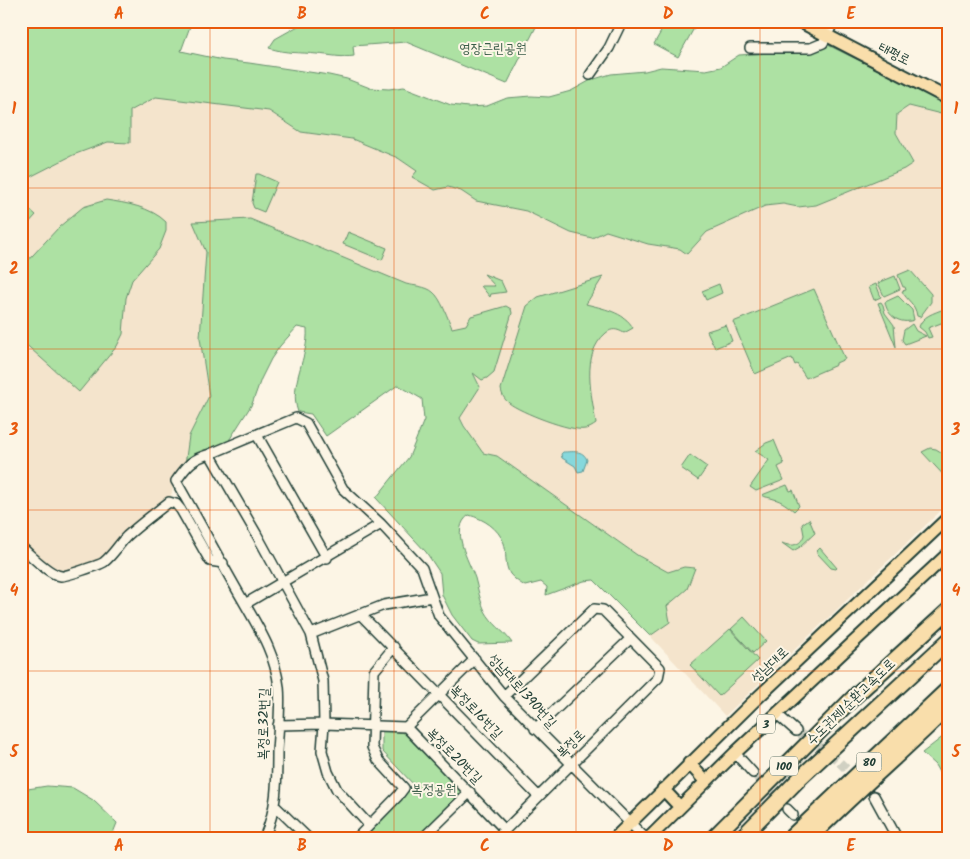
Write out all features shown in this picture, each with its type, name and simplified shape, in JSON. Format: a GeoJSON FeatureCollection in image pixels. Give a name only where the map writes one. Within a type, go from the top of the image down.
{"type":"FeatureCollection","features":[{"type":"Feature","properties":{"kind":"highway","name":"수도권제1순환고속도로"},"geometry":{"type":"LineString","coordinates":[[713,838],[856,695],[949,610]]}},
{"type":"Feature","properties":{"kind":"highway","name":"수도권제1순환고속도로"},"geometry":{"type":"LineString","coordinates":[[741,838],[801,778],[949,640]]}},
{"type":"Feature","properties":{"kind":"highway","name":"80"},"geometry":{"type":"LineString","coordinates":[[790,838],[949,688]]}},
{"type":"Feature","properties":{"kind":"highway","name":"80"},"geometry":{"type":"LineString","coordinates":[[810,838],[949,706]]}},
{"type":"Feature","properties":{"kind":"main road","name":"태평로"},"geometry":{"type":"LineString","coordinates":[[798,21],[949,99]]}},
{"type":"Feature","properties":{"kind":"main road","name":"성남대로"},"geometry":{"type":"LineString","coordinates":[[615,838],[689,763],[949,517]]}},
{"type":"Feature","properties":{"kind":"main road","name":"3"},"geometry":{"type":"LineString","coordinates":[[649,838],[735,753],[949,553]]}},
{"type":"Feature","properties":{"kind":"main road"},"geometry":{"type":"LineString","coordinates":[[689,763],[706,782]]}},
{"type":"Feature","properties":{"kind":"main road"},"geometry":{"type":"LineString","coordinates":[[663,789],[680,807]]}},
{"type":"Feature","properties":{"kind":"street"},"geometry":{"type":"LineString","coordinates":[[590,75],[609,48],[622,21]]}},
{"type":"Feature","properties":{"kind":"street"},"geometry":{"type":"LineString","coordinates":[[750,48],[811,48],[823,42],[834,21]]}},
{"type":"Feature","properties":{"kind":"street","name":"성남대로1390번길"},"geometry":{"type":"LineString","coordinates":[[176,480],[197,458],[296,418],[306,423],[343,490],[381,524],[422,568],[439,616],[504,696],[645,838]]}},
{"type":"Feature","properties":{"kind":"street"},"geometry":{"type":"LineString","coordinates":[[257,435],[327,558]]}},
{"type":"Feature","properties":{"kind":"street"},"geometry":{"type":"LineString","coordinates":[[210,454],[311,634],[323,681],[324,724],[322,751],[328,772],[337,790],[369,825]]}},
{"type":"Feature","properties":{"kind":"street","name":"복정로32번길"},"geometry":{"type":"LineString","coordinates":[[176,480],[260,628],[272,654],[280,688],[275,806],[272,821],[264,838]]}},
{"type":"Feature","properties":{"kind":"street"},"geometry":{"type":"LineString","coordinates":[[21,547],[50,572],[62,576],[75,573],[89,566],[100,565],[106,561],[126,537],[169,502],[176,504],[181,510],[210,561],[223,563]]}},
{"type":"Feature","properties":{"kind":"street"},"geometry":{"type":"LineString","coordinates":[[245,604],[327,558],[381,524]]}},
{"type":"Feature","properties":{"kind":"street"},"geometry":{"type":"LineString","coordinates":[[311,634],[384,605],[432,597]]}},
{"type":"Feature","properties":{"kind":"street"},"geometry":{"type":"LineString","coordinates":[[504,696],[594,609],[603,610],[630,639],[535,729]]}},
{"type":"Feature","properties":{"kind":"street","name":"복정로16번길"},"geometry":{"type":"LineString","coordinates":[[360,614],[538,796]]}},
{"type":"Feature","properties":{"kind":"street","name":"복정로"},"geometry":{"type":"LineString","coordinates":[[497,838],[658,678],[660,668],[630,639]]}},
{"type":"Feature","properties":{"kind":"street"},"geometry":{"type":"LineString","coordinates":[[357,838],[404,788],[378,760],[372,747],[374,671],[394,647]]}},
{"type":"Feature","properties":{"kind":"street"},"geometry":{"type":"LineString","coordinates":[[406,727],[475,659]]}},
{"type":"Feature","properties":{"kind":"street"},"geometry":{"type":"LineString","coordinates":[[777,714],[796,731]]}},
{"type":"Feature","properties":{"kind":"street","name":"복정로20번길"},"geometry":{"type":"LineString","coordinates":[[278,725],[324,724],[406,727],[505,830]]}},
{"type":"Feature","properties":{"kind":"street"},"geometry":{"type":"LineString","coordinates":[[735,753],[753,773]]}},
{"type":"Feature","properties":{"kind":"street"},"geometry":{"type":"LineString","coordinates":[[423,838],[470,792]]}},
{"type":"Feature","properties":{"kind":"street"},"geometry":{"type":"LineString","coordinates":[[874,796],[898,838]]}},
{"type":"Feature","properties":{"kind":"street"},"geometry":{"type":"LineString","coordinates":[[275,806],[308,838]]}},
{"type":"Feature","properties":{"kind":"shaded area"},"geometry":{"type":"Polygon","coordinates":[[[156,97],[269,111],[301,132],[352,139],[398,158],[418,171],[413,177],[435,190],[448,187],[461,191],[477,201],[526,211],[571,233],[592,238],[606,231],[648,244],[680,249],[699,241],[707,232],[765,206],[783,204],[798,207],[816,205],[904,169],[913,162],[896,133],[897,114],[909,106],[949,116],[949,503],[725,716],[650,636],[670,622],[667,606],[687,589],[684,567],[668,572],[637,555],[497,456],[483,453],[471,436],[460,418],[480,387],[438,297],[433,291],[424,287],[406,284],[250,219],[194,222],[206,252],[200,338],[209,396],[189,436],[187,463],[177,476],[169,502],[106,561],[62,576],[21,547],[21,172],[28,178],[73,155],[108,142],[130,143],[130,111],[156,97]]]}},
{"type":"Feature","properties":{"kind":"green space"},"geometry":{"type":"Polygon","coordinates":[[[21,21],[192,21],[181,51],[223,60],[329,75],[347,79],[370,88],[389,89],[404,87],[451,105],[468,107],[487,106],[507,98],[549,97],[571,91],[591,80],[611,74],[645,71],[661,67],[706,70],[721,67],[739,55],[808,53],[828,45],[949,105],[949,116],[909,106],[897,114],[896,133],[913,163],[904,169],[816,205],[798,207],[783,204],[765,206],[707,232],[687,254],[680,249],[648,244],[606,231],[592,238],[571,233],[526,211],[476,201],[461,191],[448,187],[435,190],[412,177],[417,171],[398,158],[352,139],[301,132],[269,111],[156,97],[130,111],[130,143],[108,142],[73,155],[28,178],[21,172],[21,21]]]}},
{"type":"Feature","properties":{"kind":"green space","name":"영장근린공원"},"geometry":{"type":"Polygon","coordinates":[[[307,21],[539,21],[507,84],[406,42],[353,46],[354,56],[349,57],[288,52],[269,48],[275,39],[307,21]]]}},
{"type":"Feature","properties":{"kind":"green space"},"geometry":{"type":"Polygon","coordinates":[[[667,21],[698,21],[678,57],[654,44],[667,21]]]}},
{"type":"Feature","properties":{"kind":"green space"},"geometry":{"type":"Polygon","coordinates":[[[256,174],[277,182],[264,212],[254,208],[252,203],[256,174]]]}},
{"type":"Feature","properties":{"kind":"green space"},"geometry":{"type":"Polygon","coordinates":[[[106,200],[146,209],[166,222],[166,231],[159,249],[132,280],[126,298],[123,334],[117,346],[79,392],[21,340],[21,268],[59,227],[83,207],[106,200]]]}},
{"type":"Feature","properties":{"kind":"green space"},"geometry":{"type":"Polygon","coordinates":[[[21,202],[36,215],[26,226],[21,221],[21,202]]]}},
{"type":"Feature","properties":{"kind":"green space"},"geometry":{"type":"Polygon","coordinates":[[[250,219],[406,284],[430,290],[439,299],[452,328],[466,325],[471,316],[506,306],[511,309],[512,313],[494,372],[482,380],[473,373],[480,387],[460,418],[464,426],[483,453],[497,456],[637,555],[668,572],[684,567],[695,568],[687,589],[667,606],[670,622],[650,636],[594,580],[584,581],[546,595],[547,587],[541,582],[525,586],[510,574],[504,543],[498,533],[485,522],[469,515],[463,521],[461,528],[462,545],[475,578],[480,599],[491,620],[512,643],[478,644],[472,641],[452,615],[442,595],[440,573],[426,552],[376,498],[409,457],[424,420],[422,399],[398,385],[326,436],[311,414],[298,412],[296,402],[295,392],[305,350],[307,329],[297,327],[280,346],[261,379],[252,404],[228,442],[205,450],[185,465],[189,436],[209,396],[200,338],[206,252],[193,222],[250,219]]]}},
{"type":"Feature","properties":{"kind":"green space"},"geometry":{"type":"Polygon","coordinates":[[[348,232],[387,248],[382,260],[343,244],[348,232]]]}},
{"type":"Feature","properties":{"kind":"green space"},"geometry":{"type":"Polygon","coordinates":[[[910,270],[931,294],[931,302],[920,317],[917,316],[915,308],[902,291],[906,290],[898,275],[910,270]]]}},
{"type":"Feature","properties":{"kind":"green space"},"geometry":{"type":"Polygon","coordinates":[[[484,274],[501,281],[506,292],[491,294],[490,297],[481,286],[495,286],[484,274]]]}},
{"type":"Feature","properties":{"kind":"green space"},"geometry":{"type":"Polygon","coordinates":[[[895,276],[900,289],[884,296],[878,283],[895,276]]]}},
{"type":"Feature","properties":{"kind":"green space"},"geometry":{"type":"Polygon","coordinates":[[[603,277],[586,304],[619,314],[633,328],[624,333],[615,330],[608,331],[598,342],[593,352],[590,376],[596,424],[586,429],[569,427],[534,416],[509,403],[501,389],[527,306],[538,297],[603,277]]]}},
{"type":"Feature","properties":{"kind":"green space"},"geometry":{"type":"Polygon","coordinates":[[[719,284],[722,293],[706,300],[702,291],[719,284]]]}},
{"type":"Feature","properties":{"kind":"green space"},"geometry":{"type":"Polygon","coordinates":[[[876,284],[881,297],[874,300],[869,287],[876,284]]]}},
{"type":"Feature","properties":{"kind":"green space"},"geometry":{"type":"Polygon","coordinates":[[[814,289],[845,359],[806,378],[797,364],[795,365],[792,358],[755,374],[733,322],[814,289]]]}},
{"type":"Feature","properties":{"kind":"green space"},"geometry":{"type":"Polygon","coordinates":[[[898,296],[912,310],[914,320],[899,320],[888,311],[885,302],[898,296]]]}},
{"type":"Feature","properties":{"kind":"green space"},"geometry":{"type":"Polygon","coordinates":[[[881,302],[885,313],[894,325],[896,347],[878,303],[881,302]]]}},
{"type":"Feature","properties":{"kind":"green space"},"geometry":{"type":"Polygon","coordinates":[[[944,309],[949,315],[949,320],[928,328],[932,337],[928,338],[919,327],[921,323],[929,315],[944,309]]]}},
{"type":"Feature","properties":{"kind":"green space"},"geometry":{"type":"Polygon","coordinates":[[[912,324],[916,331],[926,336],[905,344],[902,340],[904,330],[912,324]]]}},
{"type":"Feature","properties":{"kind":"green space"},"geometry":{"type":"Polygon","coordinates":[[[726,325],[732,341],[715,348],[707,331],[726,325]]]}},
{"type":"Feature","properties":{"kind":"green space"},"geometry":{"type":"Polygon","coordinates":[[[774,440],[784,464],[778,467],[784,480],[756,491],[750,487],[769,460],[755,451],[774,440]]]}},
{"type":"Feature","properties":{"kind":"green space"},"geometry":{"type":"Polygon","coordinates":[[[930,448],[936,449],[949,457],[949,481],[922,452],[930,448]]]}},
{"type":"Feature","properties":{"kind":"green space"},"geometry":{"type":"Polygon","coordinates":[[[690,455],[707,467],[698,480],[681,468],[690,455]]]}},
{"type":"Feature","properties":{"kind":"green space"},"geometry":{"type":"Polygon","coordinates":[[[787,485],[790,491],[793,490],[799,506],[794,511],[780,501],[762,495],[787,485]]]}},
{"type":"Feature","properties":{"kind":"green space"},"geometry":{"type":"Polygon","coordinates":[[[809,519],[815,533],[800,547],[793,551],[782,543],[795,545],[801,541],[804,535],[802,524],[809,519]]]}},
{"type":"Feature","properties":{"kind":"green space"},"geometry":{"type":"Polygon","coordinates":[[[820,548],[836,569],[831,568],[817,553],[820,548]]]}},
{"type":"Feature","properties":{"kind":"green space"},"geometry":{"type":"Polygon","coordinates":[[[744,617],[766,641],[753,653],[731,629],[744,617]]]}},
{"type":"Feature","properties":{"kind":"green space"},"geometry":{"type":"Polygon","coordinates":[[[730,629],[758,660],[719,696],[690,665],[730,629]]]}},
{"type":"Feature","properties":{"kind":"green space","name":"복정공원"},"geometry":{"type":"Polygon","coordinates":[[[382,731],[409,732],[464,790],[416,838],[363,838],[414,785],[382,751],[382,731]]]}},
{"type":"Feature","properties":{"kind":"green space"},"geometry":{"type":"Polygon","coordinates":[[[949,732],[949,790],[935,765],[922,753],[949,732]]]}},
{"type":"Feature","properties":{"kind":"green space"},"geometry":{"type":"Polygon","coordinates":[[[47,786],[73,788],[93,800],[117,823],[111,838],[21,838],[21,790],[47,786]]]}},
{"type":"Feature","properties":{"kind":"water"},"geometry":{"type":"Polygon","coordinates":[[[563,452],[583,454],[587,460],[583,471],[578,472],[575,466],[562,458],[561,454],[563,452]]]}},
{"type":"Feature","properties":{"kind":"tunnel"},"geometry":{"type":"LineString","coordinates":[[796,731],[834,757],[874,796]]}},
{"type":"Feature","properties":{"kind":"tunnel"},"geometry":{"type":"LineString","coordinates":[[753,773],[787,809]]}}]}
